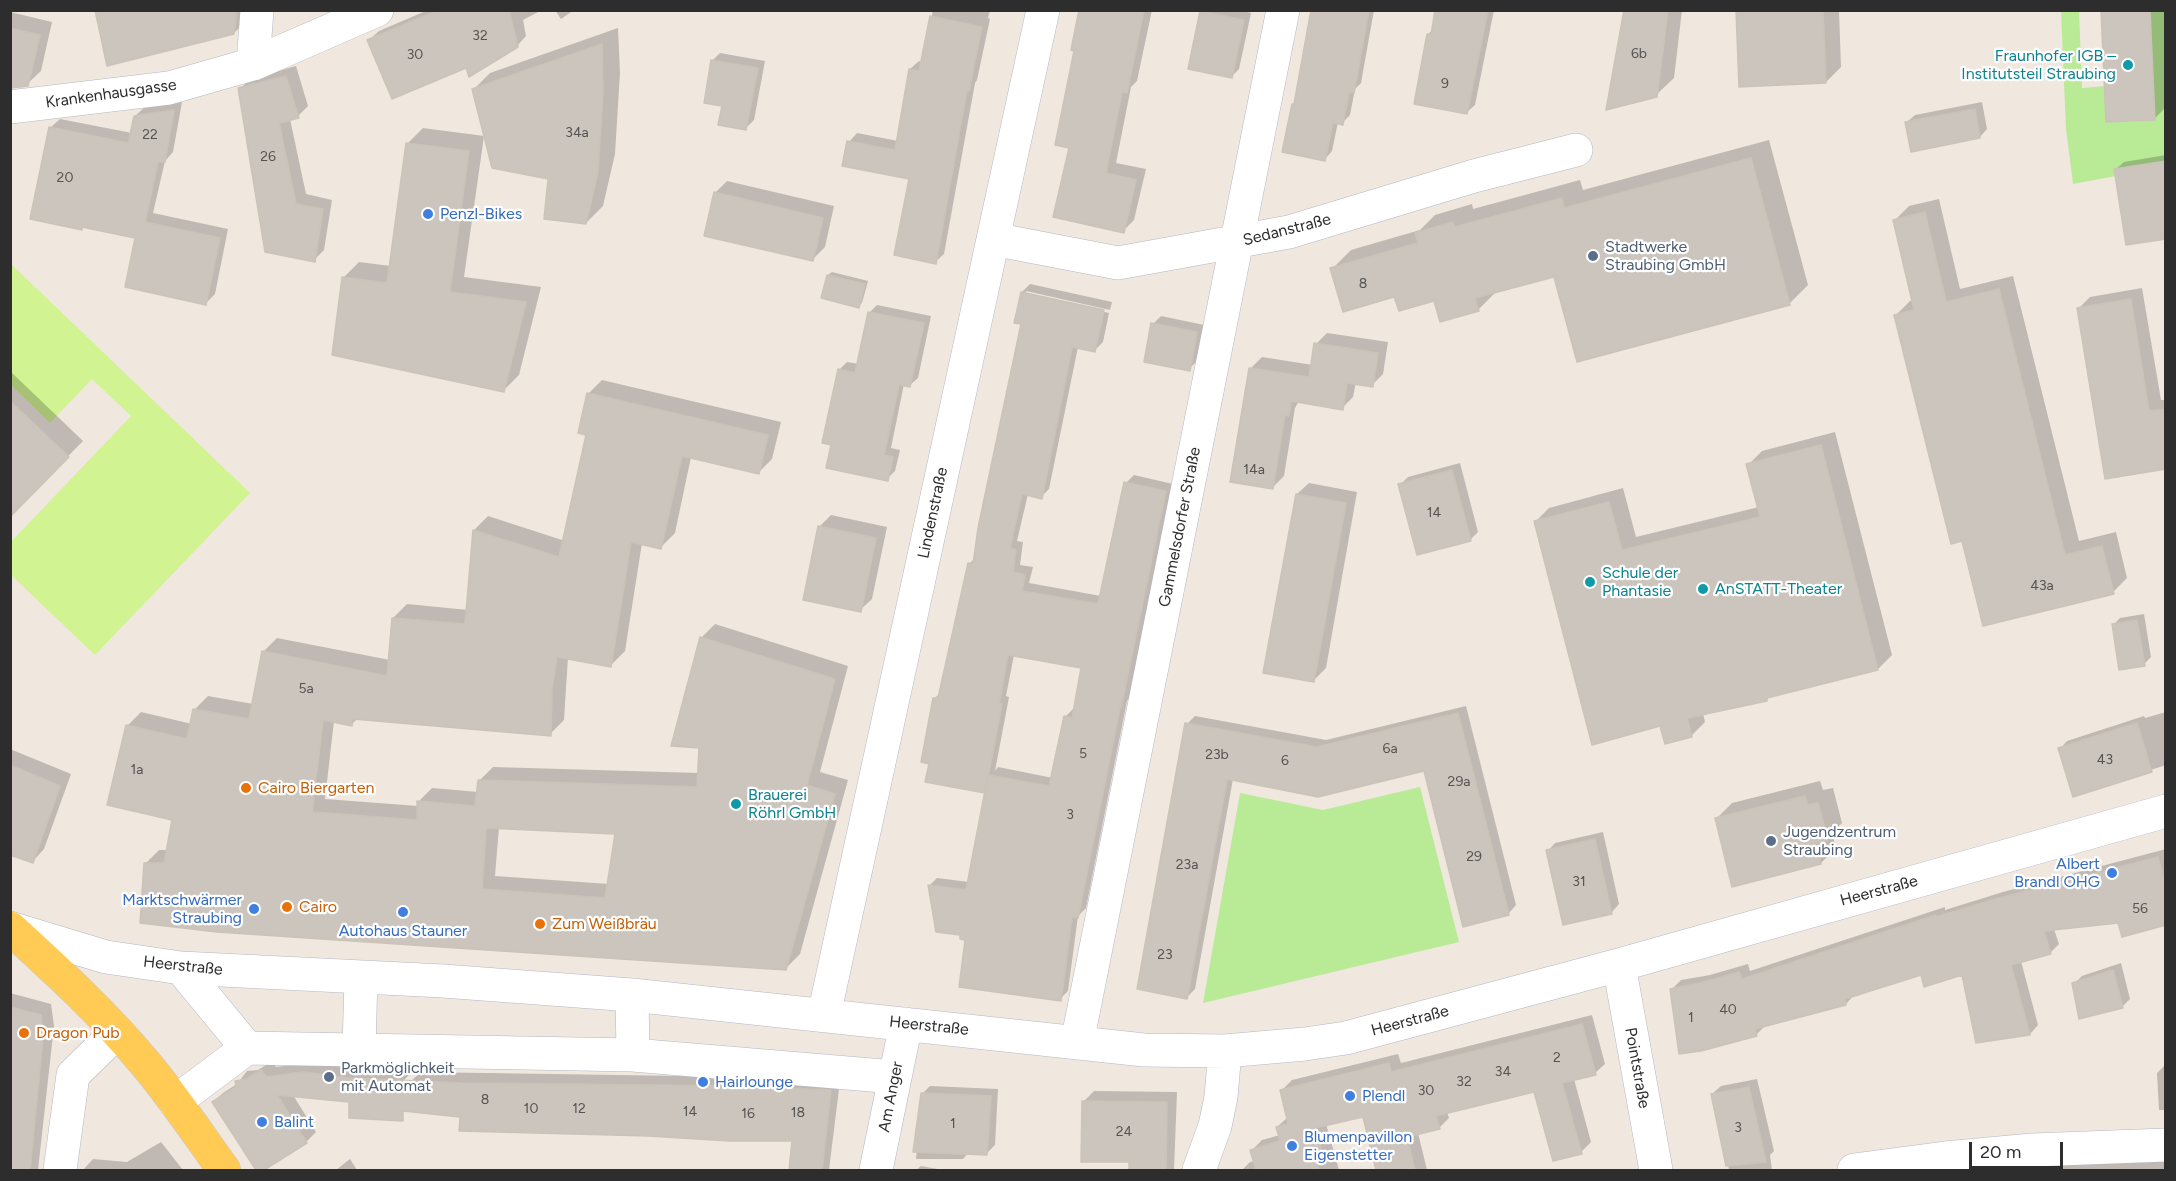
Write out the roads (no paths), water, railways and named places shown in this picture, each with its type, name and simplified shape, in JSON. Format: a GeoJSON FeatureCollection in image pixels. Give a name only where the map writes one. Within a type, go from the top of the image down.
{"type":"FeatureCollection","features":[{"type":"Feature","properties":{"kind":"main road"},"geometry":{"type":"LineString","coordinates":[[10,928],[65,979],[144,1062],[224,1170]]}},
{"type":"Feature","properties":{"kind":"street"},"geometry":{"type":"LineString","coordinates":[[253,64],[257,10]]}},
{"type":"Feature","properties":{"kind":"street","name":"Krankenhausgasse"},"geometry":{"type":"LineString","coordinates":[[10,107],[169,88],[253,64],[377,10]]}},
{"type":"Feature","properties":{"kind":"street","name":"Lindenstraße"},"geometry":{"type":"LineString","coordinates":[[824,1015],[1042,10]]}},
{"type":"Feature","properties":{"kind":"street","name":"Gammelsdorfer Straße"},"geometry":{"type":"LineString","coordinates":[[1077,1043],[1283,10]]}},
{"type":"Feature","properties":{"kind":"street","name":"Sedanstraße"},"geometry":{"type":"LineString","coordinates":[[993,239],[1118,262],[1237,243],[1289,232],[1474,177],[1576,150]]}},
{"type":"Feature","properties":{"kind":"street","name":"Heerstraße"},"geometry":{"type":"LineString","coordinates":[[10,928],[106,957],[181,968],[443,981],[632,995],[1144,1050],[1225,1052],[1346,1038],[1619,965],[2166,811]]}},
{"type":"Feature","properties":{"kind":"street","name":"Pointstraße"},"geometry":{"type":"LineString","coordinates":[[1619,965],[1656,1170]]}},
{"type":"Feature","properties":{"kind":"street"},"geometry":{"type":"LineString","coordinates":[[181,968],[247,1048]]}},
{"type":"Feature","properties":{"kind":"street"},"geometry":{"type":"LineString","coordinates":[[359,1050],[361,977]]}},
{"type":"Feature","properties":{"kind":"street"},"geometry":{"type":"LineString","coordinates":[[632,995],[633,1055]]}},
{"type":"Feature","properties":{"kind":"street","name":"Am Anger"},"geometry":{"type":"LineString","coordinates":[[876,1170],[906,1024]]}},
{"type":"Feature","properties":{"kind":"street"},"geometry":{"type":"LineString","coordinates":[[60,1170],[73,1075],[117,1032]]}},
{"type":"Feature","properties":{"kind":"street"},"geometry":{"type":"LineString","coordinates":[[175,1102],[247,1048],[633,1055],[895,1077]]}},
{"type":"Feature","properties":{"kind":"street"},"geometry":{"type":"LineString","coordinates":[[1199,1170],[1215,1126],[1221,1097],[1225,1052]]}},
{"type":"Feature","properties":{"kind":"street"},"geometry":{"type":"LineString","coordinates":[[1854,1170],[2032,1149],[2166,1145]]}},
{"type":"Feature","properties":{"kind":"place","name":"Fraunhofer IGB – Institutsteil Straubing"},"geometry":{"type":"Point","coordinates":[2128,65]}},
{"type":"Feature","properties":{"kind":"place","name":"Penzl-Bikes"},"geometry":{"type":"Point","coordinates":[428,214]}},
{"type":"Feature","properties":{"kind":"place","name":"Stadtwerke Straubing GmbH"},"geometry":{"type":"Point","coordinates":[1593,256]}},
{"type":"Feature","properties":{"kind":"place","name":"Schule der Phantasie"},"geometry":{"type":"Point","coordinates":[1590,582]}},
{"type":"Feature","properties":{"kind":"place","name":"AnSTATT-Theater"},"geometry":{"type":"Point","coordinates":[1703,589]}},
{"type":"Feature","properties":{"kind":"place","name":"Cairo Biergarten"},"geometry":{"type":"Point","coordinates":[246,788]}},
{"type":"Feature","properties":{"kind":"place","name":"Brauerei Röhrl GmbH"},"geometry":{"type":"Point","coordinates":[736,804]}},
{"type":"Feature","properties":{"kind":"place","name":"Jugendzentrum Straubing"},"geometry":{"type":"Point","coordinates":[1771,841]}},
{"type":"Feature","properties":{"kind":"place","name":"Albert Brandl OHG"},"geometry":{"type":"Point","coordinates":[2112,873]}},
{"type":"Feature","properties":{"kind":"place","name":"Cairo"},"geometry":{"type":"Point","coordinates":[287,907]}},
{"type":"Feature","properties":{"kind":"place","name":"Marktschwärmer Straubing"},"geometry":{"type":"Point","coordinates":[254,909]}},
{"type":"Feature","properties":{"kind":"place","name":"Autohaus Stauner"},"geometry":{"type":"Point","coordinates":[403,912]}},
{"type":"Feature","properties":{"kind":"place","name":"Zum Weißbräu"},"geometry":{"type":"Point","coordinates":[540,924]}},
{"type":"Feature","properties":{"kind":"place","name":"Dragon Pub"},"geometry":{"type":"Point","coordinates":[24,1033]}},
{"type":"Feature","properties":{"kind":"place","name":"Parkmöglichkeit mit Automat"},"geometry":{"type":"Point","coordinates":[329,1077]}},
{"type":"Feature","properties":{"kind":"place","name":"Hairlounge"},"geometry":{"type":"Point","coordinates":[703,1082]}},
{"type":"Feature","properties":{"kind":"place","name":"Plendl"},"geometry":{"type":"Point","coordinates":[1350,1096]}},
{"type":"Feature","properties":{"kind":"place","name":"Balint"},"geometry":{"type":"Point","coordinates":[262,1122]}},
{"type":"Feature","properties":{"kind":"place","name":"Blumenpavillon Eigenstetter"},"geometry":{"type":"Point","coordinates":[1292,1146]}}]}
